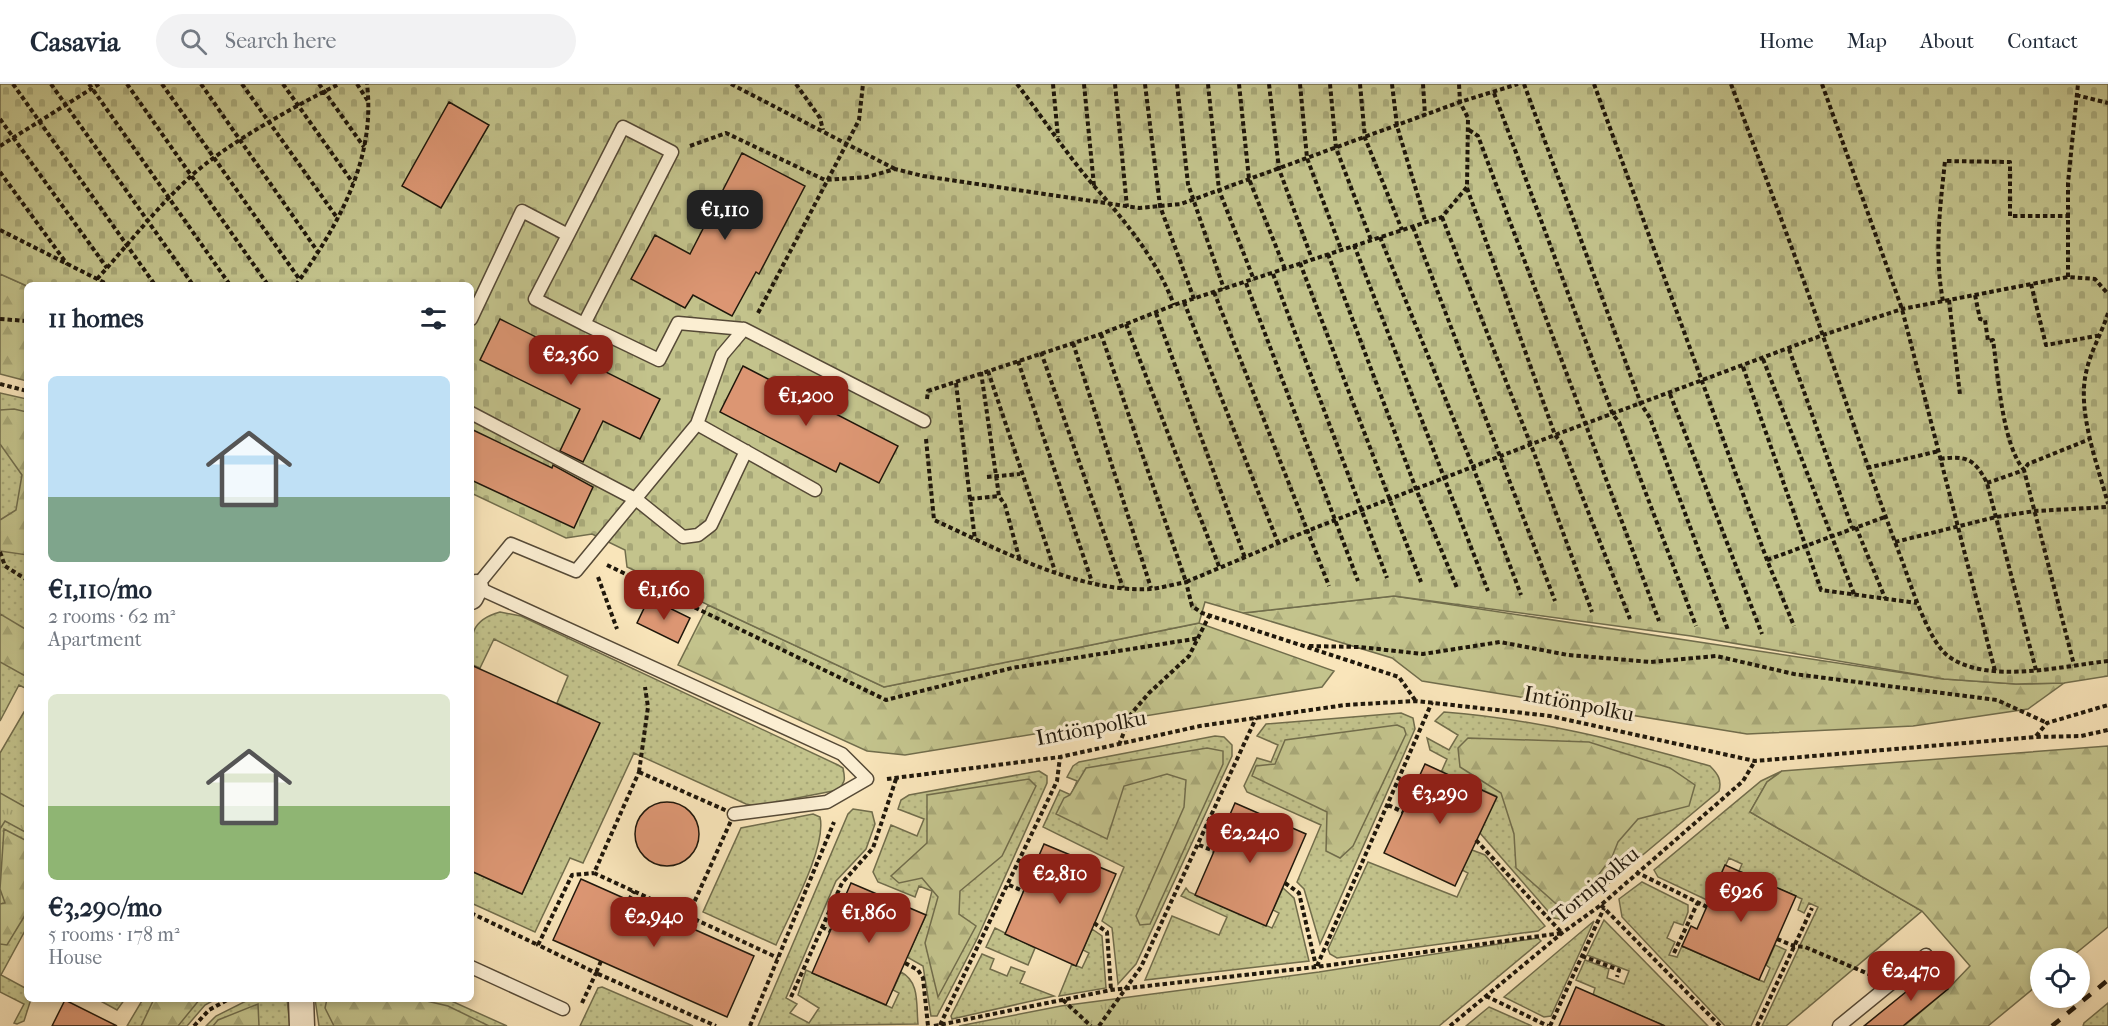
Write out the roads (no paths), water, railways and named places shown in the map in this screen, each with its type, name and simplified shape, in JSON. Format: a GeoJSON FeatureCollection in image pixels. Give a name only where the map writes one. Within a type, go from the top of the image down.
{"type":"FeatureCollection","features":[{"type":"Feature","properties":{"kind":"street"},"geometry":{"type":"LineString","coordinates":[[301,1002],[302,1026]]}},
{"type":"Feature","properties":{"kind":"lane"},"geometry":{"type":"LineString","coordinates":[[584,324],[672,152],[623,127],[535,299],[584,324],[659,360],[678,324],[744,329],[924,421]]}},
{"type":"Feature","properties":{"kind":"lane"},"geometry":{"type":"LineString","coordinates":[[474,314],[522,211],[568,235]]}},
{"type":"Feature","properties":{"kind":"lane"},"geometry":{"type":"LineString","coordinates":[[474,591],[511,544],[576,571],[591,555],[601,538],[637,500],[697,424],[722,354],[744,329]]}},
{"type":"Feature","properties":{"kind":"lane"},"geometry":{"type":"LineString","coordinates":[[474,415],[637,500],[683,537],[698,535],[711,525],[746,451]]}},
{"type":"Feature","properties":{"kind":"lane"},"geometry":{"type":"LineString","coordinates":[[697,424],[815,490]]}},
{"type":"Feature","properties":{"kind":"lane"},"geometry":{"type":"LineString","coordinates":[[474,592],[627,655],[842,754],[867,779],[827,802],[734,814]]}},
{"type":"Feature","properties":{"kind":"lane"},"geometry":{"type":"LineString","coordinates":[[1839,1026],[1926,955]]}},
{"type":"Feature","properties":{"kind":"lane"},"geometry":{"type":"LineString","coordinates":[[474,969],[563,1009]]}},
{"type":"Feature","properties":{"kind":"railway"},"geometry":{"type":"LineString","coordinates":[[2052,1026],[2108,980]]}}]}
